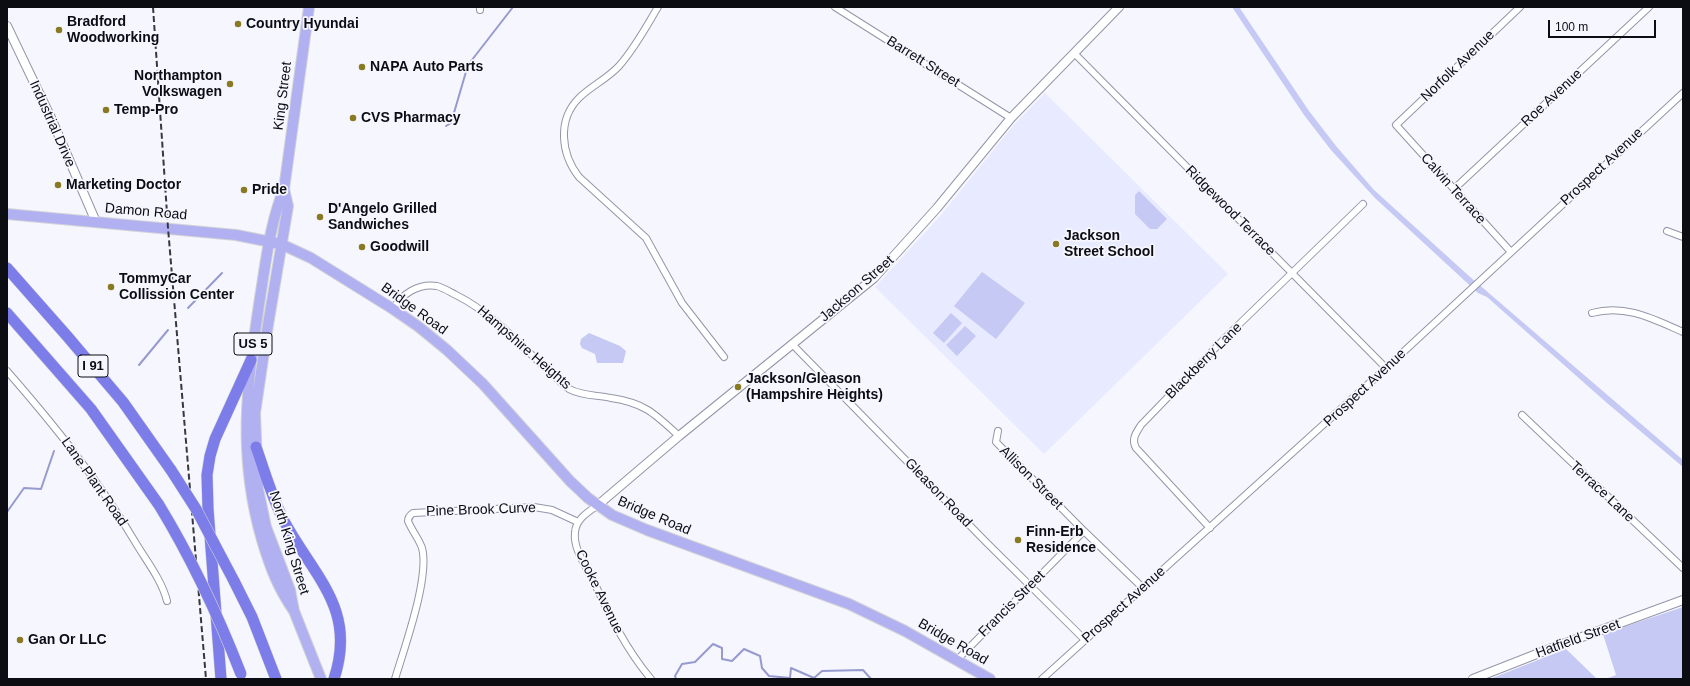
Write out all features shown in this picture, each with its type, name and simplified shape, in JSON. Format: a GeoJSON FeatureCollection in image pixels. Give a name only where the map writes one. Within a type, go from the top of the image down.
{"type":"FeatureCollection","features":[{"type":"Feature","properties":{"kind":"highway","name":"I 91"},"geometry":{"type":"LineString","coordinates":[[7,268],[68,336],[123,402],[171,470],[196,509],[234,581],[254,623],[276,679]]}},
{"type":"Feature","properties":{"kind":"highway","name":"I 91"},"geometry":{"type":"LineString","coordinates":[[7,313],[91,409],[159,505],[199,577],[222,625],[242,676]]}},
{"type":"Feature","properties":{"kind":"highway"},"geometry":{"type":"LineString","coordinates":[[222,679],[208,509],[207,475],[210,456],[215,440],[251,360]]}},
{"type":"Feature","properties":{"kind":"highway"},"geometry":{"type":"LineString","coordinates":[[256,447],[272,494],[284,520],[327,591],[336,611],[342,642],[334,679]]}},
{"type":"Feature","properties":{"kind":"main road","name":"King Street"},"geometry":{"type":"LineString","coordinates":[[270,241],[278,204],[284,188],[309,7]]}},
{"type":"Feature","properties":{"kind":"main road","name":"King Street"},"geometry":{"type":"LineString","coordinates":[[281,244],[288,206],[284,188]]}},
{"type":"Feature","properties":{"kind":"main road","name":"Damon Road"},"geometry":{"type":"LineString","coordinates":[[7,214],[216,232],[281,244]]}},
{"type":"Feature","properties":{"kind":"main road","name":"North King Street"},"geometry":{"type":"LineString","coordinates":[[270,241],[251,360],[247,399],[246,459],[256,518],[269,562],[282,593],[294,612],[321,679]]}},
{"type":"Feature","properties":{"kind":"main road","name":"North King Street"},"geometry":{"type":"LineString","coordinates":[[281,244],[255,413],[256,447],[258,489],[263,513],[274,550],[290,590],[294,612]]}},
{"type":"Feature","properties":{"kind":"main road","name":"Bridge Road"},"geometry":{"type":"LineString","coordinates":[[281,244],[311,258],[419,327],[484,384],[570,481],[612,515],[647,530],[849,604],[905,631],[990,679]]}},
{"type":"Feature","properties":{"kind":"street"},"geometry":{"type":"LineString","coordinates":[[658,7],[623,61],[606,79],[580,98],[573,106],[565,130],[565,151],[570,164],[579,176],[646,238],[679,298],[724,357]]}},
{"type":"Feature","properties":{"kind":"street","name":"Barrett Street"},"geometry":{"type":"LineString","coordinates":[[835,7],[1011,118]]}},
{"type":"Feature","properties":{"kind":"street","name":"Jackson Street"},"geometry":{"type":"LineString","coordinates":[[598,505],[679,436],[869,282],[937,208],[1011,118],[1075,54],[1119,7]]}},
{"type":"Feature","properties":{"kind":"street","name":"Norfolk Avenue"},"geometry":{"type":"LineString","coordinates":[[1396,125],[1520,7]]}},
{"type":"Feature","properties":{"kind":"street","name":"Roe Avenue"},"geometry":{"type":"LineString","coordinates":[[1454,189],[1649,7]]}},
{"type":"Feature","properties":{"kind":"street","name":"Industrial Drive"},"geometry":{"type":"LineString","coordinates":[[7,26],[52,120],[96,222]]}},
{"type":"Feature","properties":{"kind":"street","name":"Ridgewood Terrace"},"geometry":{"type":"LineString","coordinates":[[1075,54],[1386,368]]}},
{"type":"Feature","properties":{"kind":"street","name":"Prospect Avenue"},"geometry":{"type":"LineString","coordinates":[[1042,679],[1386,368],[1683,93]]}},
{"type":"Feature","properties":{"kind":"street","name":"Calvin Terrace"},"geometry":{"type":"LineString","coordinates":[[1396,125],[1511,252]]}},
{"type":"Feature","properties":{"kind":"street","name":"Blackberry Lane"},"geometry":{"type":"LineString","coordinates":[[1210,528],[1136,448],[1134,436],[1141,425],[1226,337],[1293,274],[1363,204]]}},
{"type":"Feature","properties":{"kind":"street"},"geometry":{"type":"LineString","coordinates":[[1667,231],[1683,237]]}},
{"type":"Feature","properties":{"kind":"street","name":"Hampshire Heights"},"geometry":{"type":"LineString","coordinates":[[393,309],[401,298],[412,290],[432,286],[446,289],[482,310],[569,389],[585,395],[619,399],[643,406],[656,414],[679,436]]}},
{"type":"Feature","properties":{"kind":"street"},"geometry":{"type":"LineString","coordinates":[[1592,313],[1614,310],[1629,311],[1683,332]]}},
{"type":"Feature","properties":{"kind":"street","name":"Gleason Road"},"geometry":{"type":"LineString","coordinates":[[792,344],[1085,640]]}},
{"type":"Feature","properties":{"kind":"street","name":"Lane Plant Road"},"geometry":{"type":"LineString","coordinates":[[7,371],[59,433],[94,478],[151,566],[162,586],[167,601]]}},
{"type":"Feature","properties":{"kind":"street","name":"Terrace Lane"},"geometry":{"type":"LineString","coordinates":[[1522,415],[1683,568]]}},
{"type":"Feature","properties":{"kind":"street","name":"Allison Street"},"geometry":{"type":"LineString","coordinates":[[998,431],[996,442],[1143,588]]}},
{"type":"Feature","properties":{"kind":"street"},"geometry":{"type":"LineString","coordinates":[[578,522],[584,515],[598,505]]}},
{"type":"Feature","properties":{"kind":"street","name":"Pine Brook Curve"},"geometry":{"type":"LineString","coordinates":[[395,679],[420,592],[423,570],[422,548],[408,522],[410,514],[534,507],[552,510],[578,522]]}},
{"type":"Feature","properties":{"kind":"street","name":"Cooke Avenue"},"geometry":{"type":"LineString","coordinates":[[578,522],[574,534],[580,553],[623,641],[650,679]]}},
{"type":"Feature","properties":{"kind":"street","name":"Francis Street"},"geometry":{"type":"LineString","coordinates":[[957,660],[1084,531]]}},
{"type":"Feature","properties":{"kind":"street","name":"Hatfield Street"},"geometry":{"type":"LineString","coordinates":[[1473,679],[1683,600]]}},
{"type":"Feature","properties":{"kind":"shaded area"},"geometry":{"type":"Polygon","coordinates":[[[1232,7],[1239,7],[1309,111],[1336,146],[1374,190],[1469,276],[1683,460],[1683,467],[1607,403],[1487,297],[1478,293],[1375,198],[1331,150],[1304,115],[1232,7]]]}},
{"type":"Feature","properties":{"kind":"shaded area","name":"Jackson Street School"},"geometry":{"type":"Polygon","coordinates":[[[1045,93],[1228,274],[1044,454],[875,287],[941,215],[1012,127],[1045,93]]]}},
{"type":"Feature","properties":{"kind":"shaded area"},"geometry":{"type":"Polygon","coordinates":[[[1139,191],[1167,219],[1157,229],[1150,229],[1135,214],[1135,195],[1139,191]]]}},
{"type":"Feature","properties":{"kind":"shaded area"},"geometry":{"type":"Polygon","coordinates":[[[982,272],[1025,303],[996,339],[954,306],[982,272]]]}},
{"type":"Feature","properties":{"kind":"shaded area"},"geometry":{"type":"Polygon","coordinates":[[[951,313],[962,323],[944,343],[933,333],[951,313]]]}},
{"type":"Feature","properties":{"kind":"shaded area"},"geometry":{"type":"Polygon","coordinates":[[[965,326],[976,336],[957,356],[946,345],[965,326]]]}},
{"type":"Feature","properties":{"kind":"shaded area"},"geometry":{"type":"Polygon","coordinates":[[[589,333],[620,346],[626,351],[623,363],[597,363],[595,354],[582,348],[580,344],[581,339],[589,333]]]}},
{"type":"Feature","properties":{"kind":"shaded area"},"geometry":{"type":"Polygon","coordinates":[[[1683,607],[1683,679],[1606,679],[1616,675],[1603,634],[1683,607]]]}},
{"type":"Feature","properties":{"kind":"shaded area"},"geometry":{"type":"Polygon","coordinates":[[[1566,649],[1597,679],[1490,679],[1566,649]]]}},
{"type":"Feature","properties":{"kind":"waterway"},"geometry":{"type":"LineString","coordinates":[[446,126],[451,123],[468,65],[513,7]]}},
{"type":"Feature","properties":{"kind":"waterway"},"geometry":{"type":"LineString","coordinates":[[188,308],[222,273]]}},
{"type":"Feature","properties":{"kind":"waterway"},"geometry":{"type":"LineString","coordinates":[[139,365],[168,330]]}},
{"type":"Feature","properties":{"kind":"waterway"},"geometry":{"type":"LineString","coordinates":[[7,512],[24,488],[41,489],[54,451]]}},
{"type":"Feature","properties":{"kind":"waterway"},"geometry":{"type":"LineString","coordinates":[[676,679],[675,676],[682,664],[695,662],[713,644],[722,648],[722,659],[732,661],[744,649],[760,656],[762,668],[769,676],[790,678],[791,668],[814,678],[822,671],[863,670],[871,679]]}},
{"type":"Feature","properties":{"kind":"railway"},"geometry":{"type":"LineString","coordinates":[[153,7],[168,228],[206,679]]}},
{"type":"Feature","properties":{"kind":"place","name":"Country Hyundai"},"geometry":{"type":"Point","coordinates":[238,24]}},
{"type":"Feature","properties":{"kind":"place","name":"Bradford Woodworking"},"geometry":{"type":"Point","coordinates":[59,30]}},
{"type":"Feature","properties":{"kind":"place","name":"NAPA Auto Parts"},"geometry":{"type":"Point","coordinates":[362,67]}},
{"type":"Feature","properties":{"kind":"place","name":"Northampton Volkswagen"},"geometry":{"type":"Point","coordinates":[230,84]}},
{"type":"Feature","properties":{"kind":"place","name":"Temp-Pro"},"geometry":{"type":"Point","coordinates":[106,110]}},
{"type":"Feature","properties":{"kind":"place","name":"CVS Pharmacy"},"geometry":{"type":"Point","coordinates":[353,118]}},
{"type":"Feature","properties":{"kind":"place","name":"Marketing Doctor"},"geometry":{"type":"Point","coordinates":[58,185]}},
{"type":"Feature","properties":{"kind":"place","name":"Pride"},"geometry":{"type":"Point","coordinates":[244,190]}},
{"type":"Feature","properties":{"kind":"place","name":"D'Angelo Grilled Sandwiches"},"geometry":{"type":"Point","coordinates":[320,217]}},
{"type":"Feature","properties":{"kind":"place","name":"Jackson Street School"},"geometry":{"type":"Point","coordinates":[1056,244]}},
{"type":"Feature","properties":{"kind":"place","name":"Goodwill"},"geometry":{"type":"Point","coordinates":[362,247]}},
{"type":"Feature","properties":{"kind":"place","name":"TommyCar Collission Center"},"geometry":{"type":"Point","coordinates":[111,287]}},
{"type":"Feature","properties":{"kind":"place","name":"Jackson/Gleason (Hampshire Heights)"},"geometry":{"type":"Point","coordinates":[738,387]}},
{"type":"Feature","properties":{"kind":"place","name":"Finn-Erb Residence"},"geometry":{"type":"Point","coordinates":[1018,540]}},
{"type":"Feature","properties":{"kind":"place","name":"Gan Or LLC"},"geometry":{"type":"Point","coordinates":[20,640]}}]}
